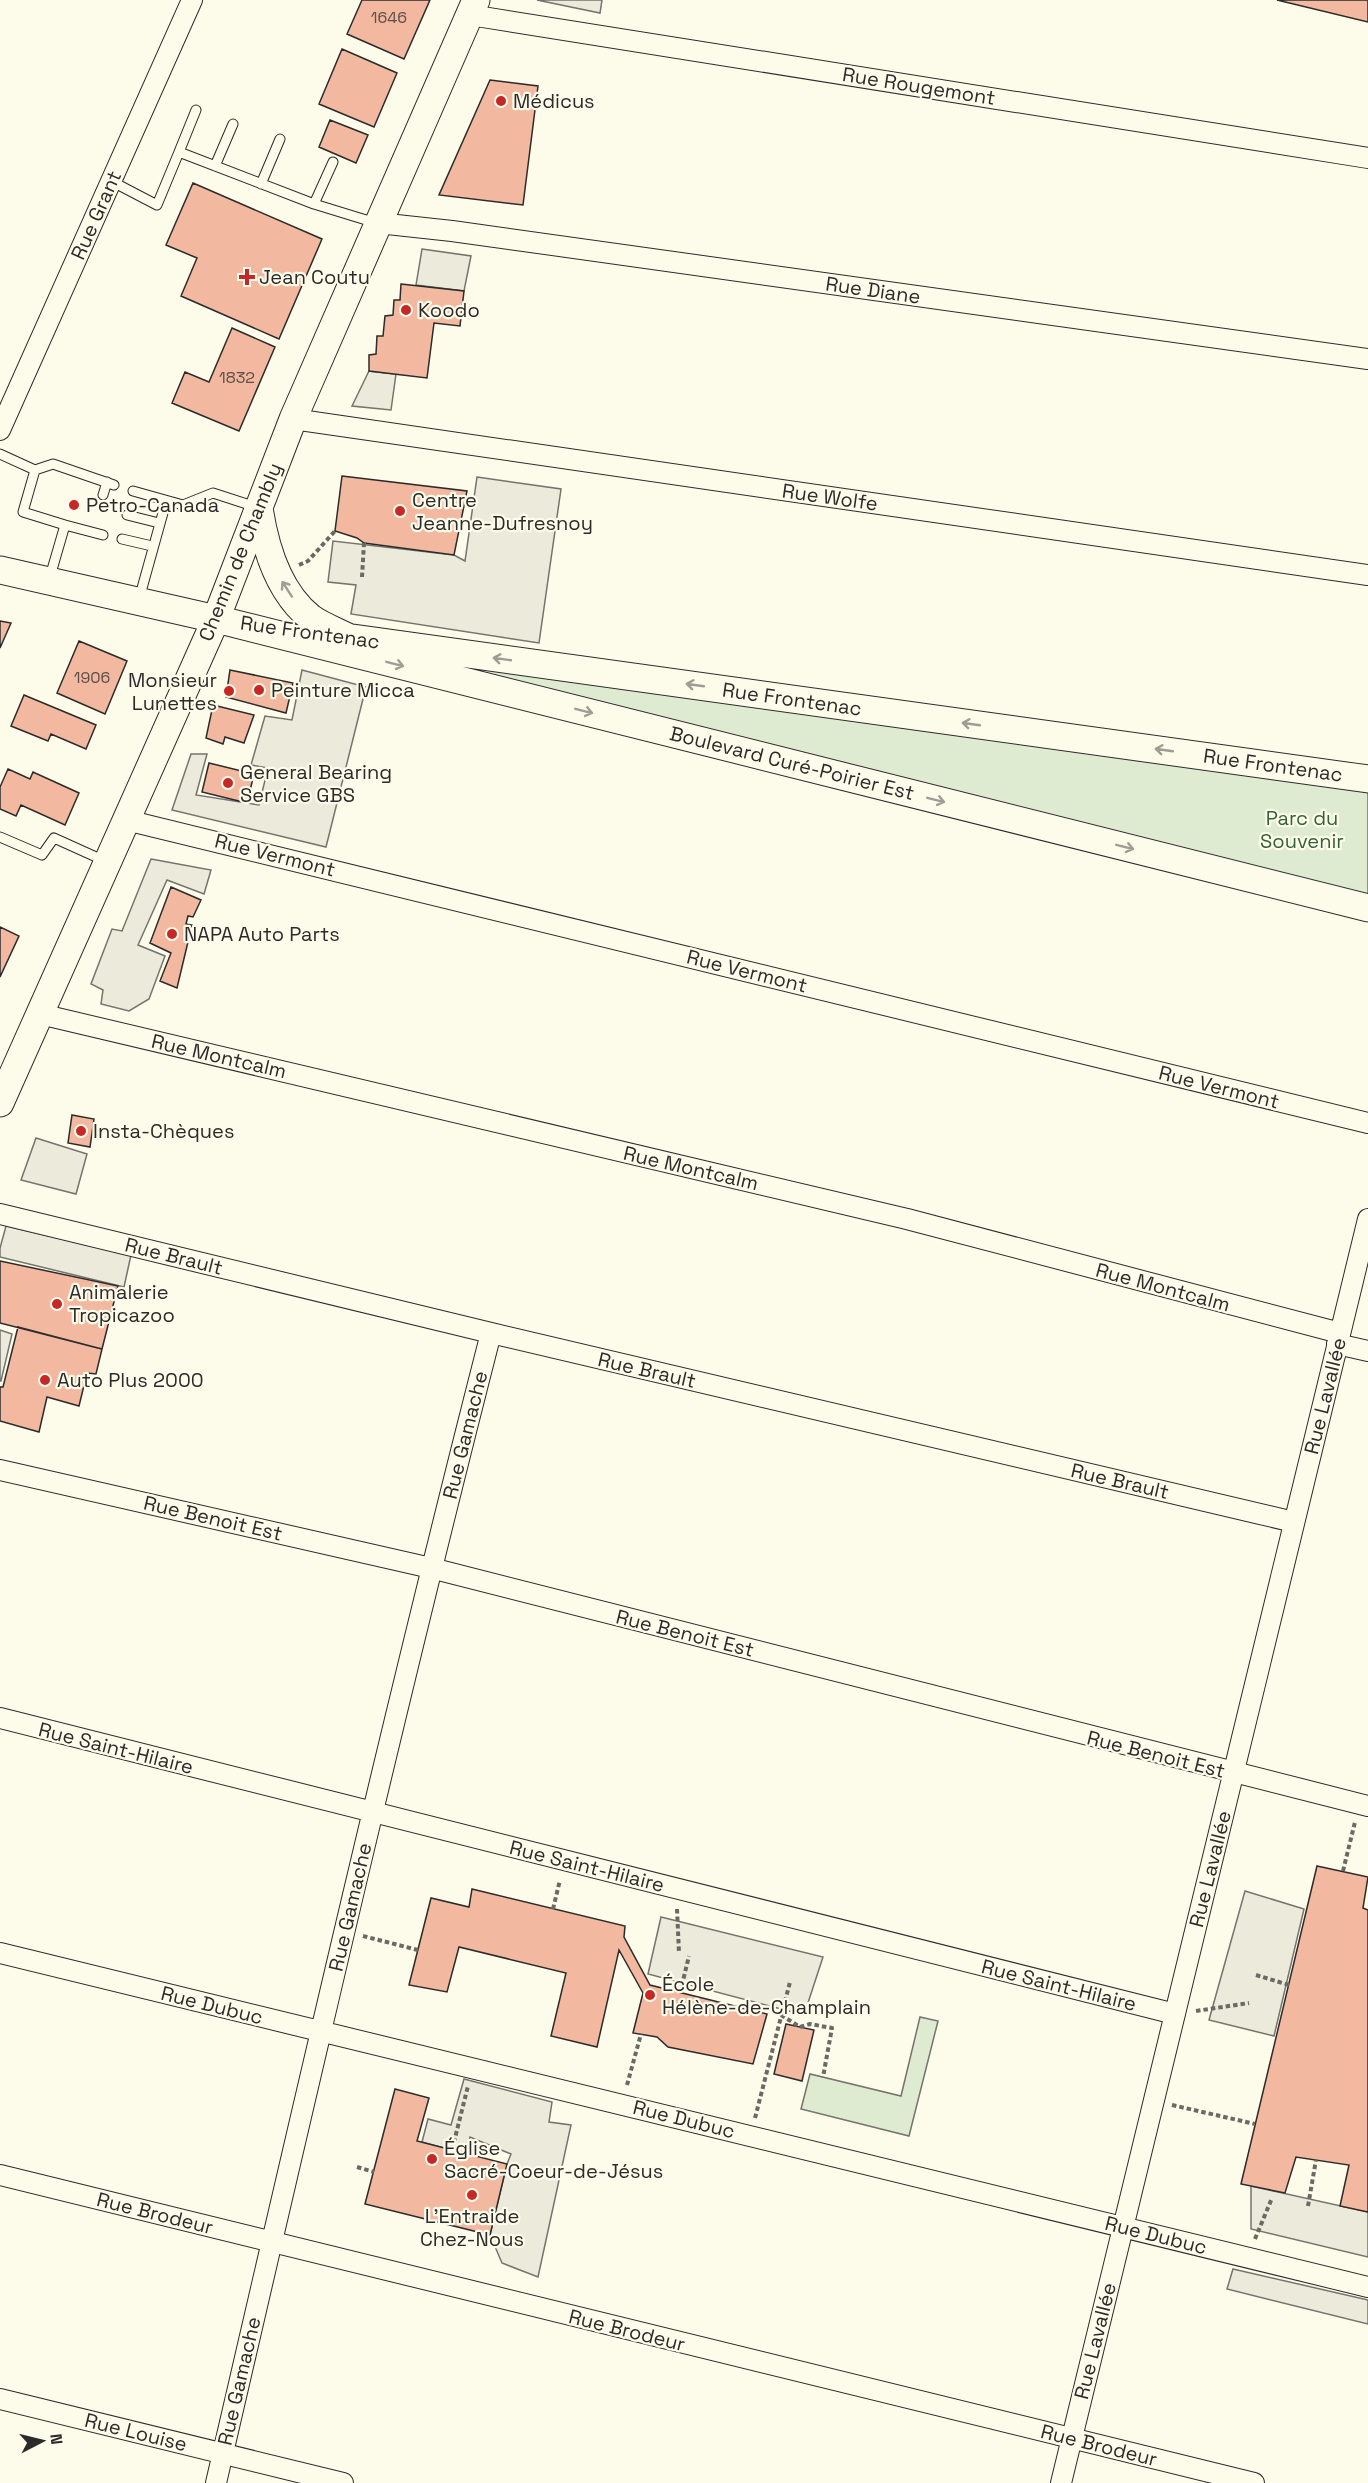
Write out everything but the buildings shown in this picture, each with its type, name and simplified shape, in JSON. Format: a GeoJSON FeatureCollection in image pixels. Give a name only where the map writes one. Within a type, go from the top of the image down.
{"type":"FeatureCollection","features":[{"type":"Feature","properties":{"kind":"main road","name":"Chemin de Chambly"},"geometry":{"type":"LineString","coordinates":[[0,1103],[216,619],[293,419],[473,7]]}},
{"type":"Feature","properties":{"kind":"main road"},"geometry":{"type":"LineString","coordinates":[[258,508],[264,539],[277,573],[297,605],[312,619],[348,637]]}},
{"type":"Feature","properties":{"kind":"main road"},"geometry":{"type":"LineString","coordinates":[[0,570],[216,619]]}},
{"type":"Feature","properties":{"kind":"main road","name":"Rue Frontenac"},"geometry":{"type":"LineString","coordinates":[[216,619],[1368,779]]}},
{"type":"Feature","properties":{"kind":"main road","name":"Boulevard Curé-Poirier Est"},"geometry":{"type":"LineString","coordinates":[[216,619],[1368,908]]}},
{"type":"Feature","properties":{"kind":"street","name":"Rue Grant"},"geometry":{"type":"LineString","coordinates":[[0,430],[192,0]]}},
{"type":"Feature","properties":{"kind":"street","name":"Rue Rougemont"},"geometry":{"type":"LineString","coordinates":[[473,7],[1368,158]]}},
{"type":"Feature","properties":{"kind":"street","name":"Rue Diane"},"geometry":{"type":"LineString","coordinates":[[378,224],[452,231],[1368,359]]}},
{"type":"Feature","properties":{"kind":"street","name":"Rue Wolfe"},"geometry":{"type":"LineString","coordinates":[[293,419],[1368,575]]}},
{"type":"Feature","properties":{"kind":"street","name":"Rue Vermont"},"geometry":{"type":"LineString","coordinates":[[126,819],[1368,1123]]}},
{"type":"Feature","properties":{"kind":"street","name":"Rue Montcalm"},"geometry":{"type":"LineString","coordinates":[[40,1014],[907,1219],[1339,1339],[1368,1351]]}},
{"type":"Feature","properties":{"kind":"street","name":"Rue Brault"},"geometry":{"type":"LineString","coordinates":[[0,1214],[491,1333],[1294,1522]]}},
{"type":"Feature","properties":{"kind":"street","name":"Rue Lavallée"},"geometry":{"type":"LineString","coordinates":[[1061,2483],[1368,1219]]}},
{"type":"Feature","properties":{"kind":"street","name":"Rue Gamache"},"geometry":{"type":"LineString","coordinates":[[216,2483],[372,1812],[491,1333]]}},
{"type":"Feature","properties":{"kind":"street","name":"Rue Benoit Est"},"geometry":{"type":"LineString","coordinates":[[0,1470],[431,1568],[1364,1805]]}},
{"type":"Feature","properties":{"kind":"street","name":"Rue Saint-Hilaire"},"geometry":{"type":"LineString","coordinates":[[0,1718],[1175,2014]]}},
{"type":"Feature","properties":{"kind":"street","name":"Rue Dubuc"},"geometry":{"type":"LineString","coordinates":[[0,1953],[1368,2287]]}},
{"type":"Feature","properties":{"kind":"street","name":"Rue Brodeur"},"geometry":{"type":"LineString","coordinates":[[0,2175],[1254,2483]]}},
{"type":"Feature","properties":{"kind":"street","name":"Rue Louise"},"geometry":{"type":"LineString","coordinates":[[0,2398],[343,2483]]}},
{"type":"Feature","properties":{"kind":"lane"},"geometry":{"type":"LineString","coordinates":[[111,181],[157,205],[196,110]]}},
{"type":"Feature","properties":{"kind":"lane"},"geometry":{"type":"LineString","coordinates":[[215,166],[233,124]]}},
{"type":"Feature","properties":{"kind":"lane"},"geometry":{"type":"LineString","coordinates":[[261,184],[280,139]]}},
{"type":"Feature","properties":{"kind":"lane"},"geometry":{"type":"LineString","coordinates":[[179,152],[314,204],[378,224]]}},
{"type":"Feature","properties":{"kind":"lane"},"geometry":{"type":"LineString","coordinates":[[314,204],[333,162]]}},
{"type":"Feature","properties":{"kind":"lane"},"geometry":{"type":"LineString","coordinates":[[0,454],[35,470],[53,464],[110,484],[103,495]]}},
{"type":"Feature","properties":{"kind":"lane"},"geometry":{"type":"LineString","coordinates":[[35,470],[23,512],[99,534],[97,522]]}},
{"type":"Feature","properties":{"kind":"lane"},"geometry":{"type":"LineString","coordinates":[[133,491],[183,505],[213,493],[258,508]]}},
{"type":"Feature","properties":{"kind":"lane"},"geometry":{"type":"LineString","coordinates":[[138,601],[166,502]]}},
{"type":"Feature","properties":{"kind":"lane"},"geometry":{"type":"LineString","coordinates":[[127,515],[159,523]]}},
{"type":"Feature","properties":{"kind":"lane"},"geometry":{"type":"LineString","coordinates":[[49,581],[65,525]]}},
{"type":"Feature","properties":{"kind":"lane"},"geometry":{"type":"LineString","coordinates":[[122,539],[153,546]]}},
{"type":"Feature","properties":{"kind":"lane"},"geometry":{"type":"LineString","coordinates":[[0,837],[42,855],[54,838],[108,862]]}},
{"type":"Feature","properties":{"kind":"path"},"geometry":{"type":"LineString","coordinates":[[277,573],[308,561],[335,531]]}},
{"type":"Feature","properties":{"kind":"path"},"geometry":{"type":"LineString","coordinates":[[362,577],[364,543]]}},
{"type":"Feature","properties":{"kind":"path"},"geometry":{"type":"LineString","coordinates":[[1343,1871],[1364,1805]]}},
{"type":"Feature","properties":{"kind":"path"},"geometry":{"type":"LineString","coordinates":[[553,1908],[565,1861]]}},
{"type":"Feature","properties":{"kind":"path"},"geometry":{"type":"LineString","coordinates":[[676,1888],[678,1953]]}},
{"type":"Feature","properties":{"kind":"path"},"geometry":{"type":"LineString","coordinates":[[344,1931],[417,1950]]}},
{"type":"Feature","properties":{"kind":"path"},"geometry":{"type":"LineString","coordinates":[[680,1993],[689,1956]]}},
{"type":"Feature","properties":{"kind":"path"},"geometry":{"type":"LineString","coordinates":[[1256,1975],[1289,1985]]}},
{"type":"Feature","properties":{"kind":"path"},"geometry":{"type":"LineString","coordinates":[[751,2135],[790,1982]]}},
{"type":"Feature","properties":{"kind":"path"},"geometry":{"type":"LineString","coordinates":[[1175,2014],[1249,2003]]}},
{"type":"Feature","properties":{"kind":"path"},"geometry":{"type":"LineString","coordinates":[[781,2015],[800,2027],[810,2024],[832,2028],[823,2077]]}},
{"type":"Feature","properties":{"kind":"path"},"geometry":{"type":"LineString","coordinates":[[622,2104],[641,2034]]}},
{"type":"Feature","properties":{"kind":"path"},"geometry":{"type":"LineString","coordinates":[[452,2151],[472,2068]]}},
{"type":"Feature","properties":{"kind":"path"},"geometry":{"type":"LineString","coordinates":[[1154,2101],[1255,2124]]}},
{"type":"Feature","properties":{"kind":"path"},"geometry":{"type":"LineString","coordinates":[[1308,2206],[1316,2160]]}},
{"type":"Feature","properties":{"kind":"path"},"geometry":{"type":"LineString","coordinates":[[357,2168],[374,2172]]}},
{"type":"Feature","properties":{"kind":"path"},"geometry":{"type":"LineString","coordinates":[[1248,2258],[1272,2198]]}},
{"type":"Feature","properties":{"kind":"green space","name":"Parc du Souvenir"},"geometry":{"type":"Polygon","coordinates":[[[345,651],[1368,779],[1368,908],[345,651]]]}},
{"type":"Feature","properties":{"kind":"green space"},"geometry":{"type":"Polygon","coordinates":[[[920,2017],[938,2021],[909,2136],[801,2109],[810,2074],[901,2096],[920,2017]]]}},
{"type":"Feature","properties":{"kind":"shaded area"},"geometry":{"type":"Polygon","coordinates":[[[537,0],[602,0],[600,13],[537,0]]]}},
{"type":"Feature","properties":{"kind":"shaded area"},"geometry":{"type":"Polygon","coordinates":[[[422,249],[471,256],[464,291],[416,285],[422,249]]]}},
{"type":"Feature","properties":{"kind":"shaded area"},"geometry":{"type":"Polygon","coordinates":[[[369,371],[396,374],[391,410],[352,406],[369,371]]]}},
{"type":"Feature","properties":{"kind":"shaded area"},"geometry":{"type":"Polygon","coordinates":[[[477,477],[561,489],[539,643],[351,614],[356,585],[328,582],[333,541],[454,555],[465,561],[477,477]]]}},
{"type":"Feature","properties":{"kind":"shaded area"},"geometry":{"type":"Polygon","coordinates":[[[302,670],[366,687],[326,847],[172,810],[191,754],[207,754],[196,795],[259,805],[268,768],[251,765],[265,716],[292,720],[302,670]]]}},
{"type":"Feature","properties":{"kind":"shaded area"},"geometry":{"type":"Polygon","coordinates":[[[151,859],[211,870],[204,894],[167,880],[138,945],[165,956],[149,999],[129,1011],[101,1004],[103,990],[91,984],[112,929],[122,931],[151,859]]]}},
{"type":"Feature","properties":{"kind":"shaded area"},"geometry":{"type":"Polygon","coordinates":[[[36,1138],[87,1154],[76,1194],[21,1180],[36,1138]]]}},
{"type":"Feature","properties":{"kind":"shaded area"},"geometry":{"type":"Polygon","coordinates":[[[6,1226],[131,1255],[124,1287],[0,1257],[6,1226]]]}},
{"type":"Feature","properties":{"kind":"shaded area"},"geometry":{"type":"Polygon","coordinates":[[[0,1330],[12,1334],[1,1381],[0,1381],[0,1330]]]}},
{"type":"Feature","properties":{"kind":"shaded area"},"geometry":{"type":"Polygon","coordinates":[[[1245,1891],[1304,1909],[1274,2036],[1209,2020],[1245,1891]]]}},
{"type":"Feature","properties":{"kind":"shaded area"},"geometry":{"type":"Polygon","coordinates":[[[661,1917],[823,1957],[804,2015],[648,1974],[661,1917]]]}},
{"type":"Feature","properties":{"kind":"shaded area"},"geometry":{"type":"Polygon","coordinates":[[[464,2079],[552,2102],[549,2122],[571,2125],[538,2277],[502,2263],[490,2235],[511,2154],[470,2137],[466,2154],[422,2142],[428,2119],[451,2125],[464,2079]]]}},
{"type":"Feature","properties":{"kind":"shaded area"},"geometry":{"type":"Polygon","coordinates":[[[1251,2186],[1368,2212],[1368,2257],[1251,2229],[1251,2186]]]}},
{"type":"Feature","properties":{"kind":"shaded area"},"geometry":{"type":"Polygon","coordinates":[[[1233,2269],[1368,2300],[1368,2324],[1227,2289],[1233,2269]]]}},
{"type":"Feature","properties":{"kind":"place","name":"Médicus"},"geometry":{"type":"Point","coordinates":[501,101]}},
{"type":"Feature","properties":{"kind":"place","name":"Jean Coutu"},"geometry":{"type":"Point","coordinates":[247,277]}},
{"type":"Feature","properties":{"kind":"place","name":"Koodo"},"geometry":{"type":"Point","coordinates":[406,310]}},
{"type":"Feature","properties":{"kind":"place","name":"Petro-Canada"},"geometry":{"type":"Point","coordinates":[74,505]}},
{"type":"Feature","properties":{"kind":"place","name":"Centre Jeanne-Dufresnoy"},"geometry":{"type":"Point","coordinates":[400,511]}},
{"type":"Feature","properties":{"kind":"place","name":"Peinture Micca"},"geometry":{"type":"Point","coordinates":[259,690]}},
{"type":"Feature","properties":{"kind":"place","name":"Monsieur Lunettes"},"geometry":{"type":"Point","coordinates":[229,691]}},
{"type":"Feature","properties":{"kind":"place","name":"General Bearing Service GBS"},"geometry":{"type":"Point","coordinates":[228,783]}},
{"type":"Feature","properties":{"kind":"place","name":"NAPA Auto Parts"},"geometry":{"type":"Point","coordinates":[172,934]}},
{"type":"Feature","properties":{"kind":"place","name":"Insta-Chèques"},"geometry":{"type":"Point","coordinates":[81,1131]}},
{"type":"Feature","properties":{"kind":"place","name":"Animalerie Tropicazoo"},"geometry":{"type":"Point","coordinates":[57,1304]}},
{"type":"Feature","properties":{"kind":"place","name":"Auto Plus 2000"},"geometry":{"type":"Point","coordinates":[45,1380]}},
{"type":"Feature","properties":{"kind":"place","name":"École Hélène-de-Champlain"},"geometry":{"type":"Point","coordinates":[650,1995]}},
{"type":"Feature","properties":{"kind":"place","name":"Église Sacré-Coeur-de-Jésus"},"geometry":{"type":"Point","coordinates":[432,2159]}},
{"type":"Feature","properties":{"kind":"place","name":"L'Entraide Chez-Nous"},"geometry":{"type":"Point","coordinates":[472,2195]}}]}
